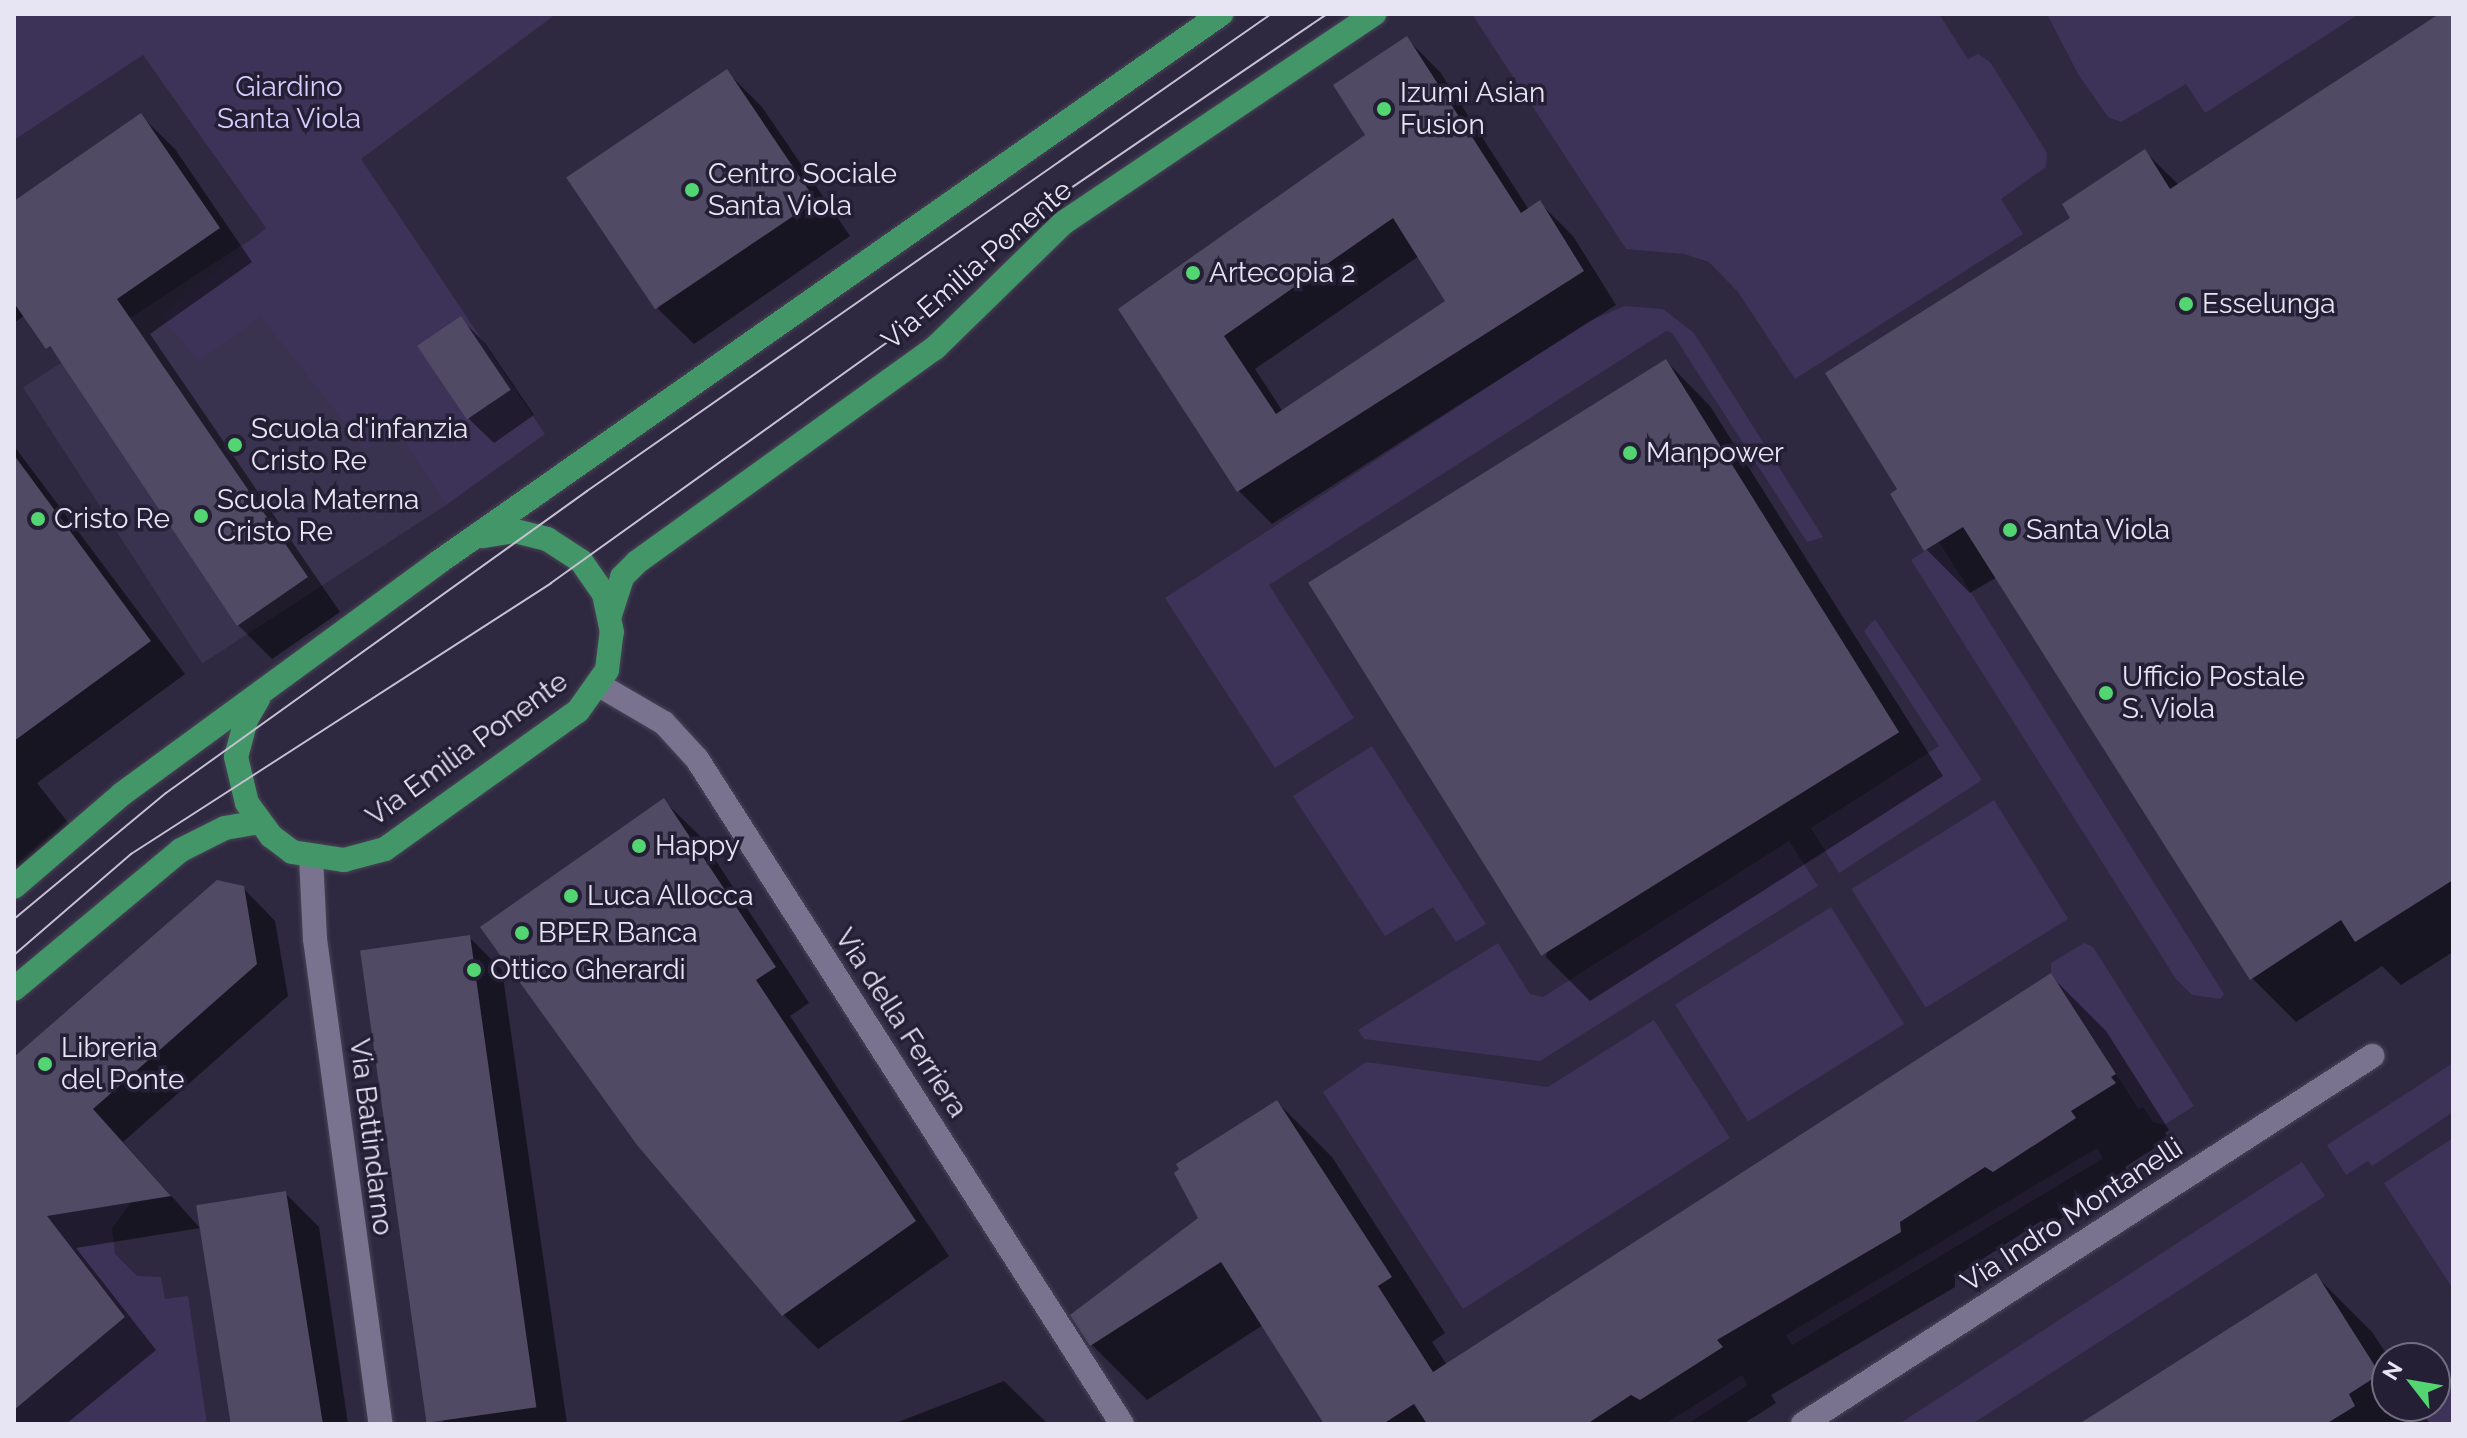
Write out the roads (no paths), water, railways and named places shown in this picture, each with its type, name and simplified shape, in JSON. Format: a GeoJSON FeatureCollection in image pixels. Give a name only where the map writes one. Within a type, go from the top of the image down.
{"type":"FeatureCollection","features":[{"type":"Feature","properties":{"kind":"main road","name":"Via Emilia Ponente"},"geometry":{"type":"LineString","coordinates":[[14,887],[122,794],[460,547],[1221,14]]}},
{"type":"Feature","properties":{"kind":"main road","name":"Via Emilia Ponente"},"geometry":{"type":"LineString","coordinates":[[270,685],[246,720],[236,757],[238,781],[258,822],[292,852],[311,857],[344,860],[385,849],[578,711],[599,685],[611,652],[610,615],[622,577],[637,562],[935,348],[1063,223],[1374,14]]}},
{"type":"Feature","properties":{"kind":"main road","name":"Via Emilia Ponente"},"geometry":{"type":"LineString","coordinates":[[460,547],[483,536],[515,531],[547,539],[592,573],[610,615]]}},
{"type":"Feature","properties":{"kind":"main road"},"geometry":{"type":"LineString","coordinates":[[14,989],[181,850],[225,828],[258,822]]}},
{"type":"Feature","properties":{"kind":"street","name":"Via della Ferriera"},"geometry":{"type":"LineString","coordinates":[[599,685],[664,723],[697,759],[1122,1424]]}},
{"type":"Feature","properties":{"kind":"street","name":"Via Battindarno"},"geometry":{"type":"LineString","coordinates":[[311,857],[315,939],[381,1424]]}},
{"type":"Feature","properties":{"kind":"street","name":"Via Indro Montanelli"},"geometry":{"type":"LineString","coordinates":[[1807,1423],[2372,1056]]}},
{"type":"Feature","properties":{"kind":"tram line"},"geometry":{"type":"LineString","coordinates":[[14,919],[166,793],[587,491],[1271,14]]}},
{"type":"Feature","properties":{"kind":"tram line"},"geometry":{"type":"LineString","coordinates":[[14,955],[131,854],[551,583],[940,305],[1046,205],[1327,14]]}},
{"type":"Feature","properties":{"kind":"place","name":"Izumi Asian Fusion"},"geometry":{"type":"Point","coordinates":[1384,109]}},
{"type":"Feature","properties":{"kind":"place","name":"Centro Sociale Santa Viola"},"geometry":{"type":"Point","coordinates":[692,190]}},
{"type":"Feature","properties":{"kind":"place","name":"Artecopia 2"},"geometry":{"type":"Point","coordinates":[1193,273]}},
{"type":"Feature","properties":{"kind":"place","name":"Esselunga"},"geometry":{"type":"Point","coordinates":[2186,304]}},
{"type":"Feature","properties":{"kind":"place","name":"Scuola d'infanzia Cristo Re"},"geometry":{"type":"Point","coordinates":[235,445]}},
{"type":"Feature","properties":{"kind":"place","name":"Manpower"},"geometry":{"type":"Point","coordinates":[1630,453]}},
{"type":"Feature","properties":{"kind":"place","name":"Scuola Materna Cristo Re"},"geometry":{"type":"Point","coordinates":[201,516]}},
{"type":"Feature","properties":{"kind":"place","name":"Cristo Re"},"geometry":{"type":"Point","coordinates":[38,519]}},
{"type":"Feature","properties":{"kind":"place","name":"Santa Viola"},"geometry":{"type":"Point","coordinates":[2010,530]}},
{"type":"Feature","properties":{"kind":"place","name":"Ufficio Postale S. Viola"},"geometry":{"type":"Point","coordinates":[2106,693]}},
{"type":"Feature","properties":{"kind":"place","name":"Happy"},"geometry":{"type":"Point","coordinates":[639,846]}},
{"type":"Feature","properties":{"kind":"place","name":"Luca Allocca"},"geometry":{"type":"Point","coordinates":[571,896]}},
{"type":"Feature","properties":{"kind":"place","name":"BPER Banca"},"geometry":{"type":"Point","coordinates":[522,933]}},
{"type":"Feature","properties":{"kind":"place","name":"Ottico Gherardi"},"geometry":{"type":"Point","coordinates":[474,970]}},
{"type":"Feature","properties":{"kind":"place","name":"Libreria del Ponte"},"geometry":{"type":"Point","coordinates":[45,1064]}},
{"type":"Feature","properties":{"kind":"park label","name":"Giardino Santa Viola"},"geometry":{"type":"Point","coordinates":[289,103]}}]}
